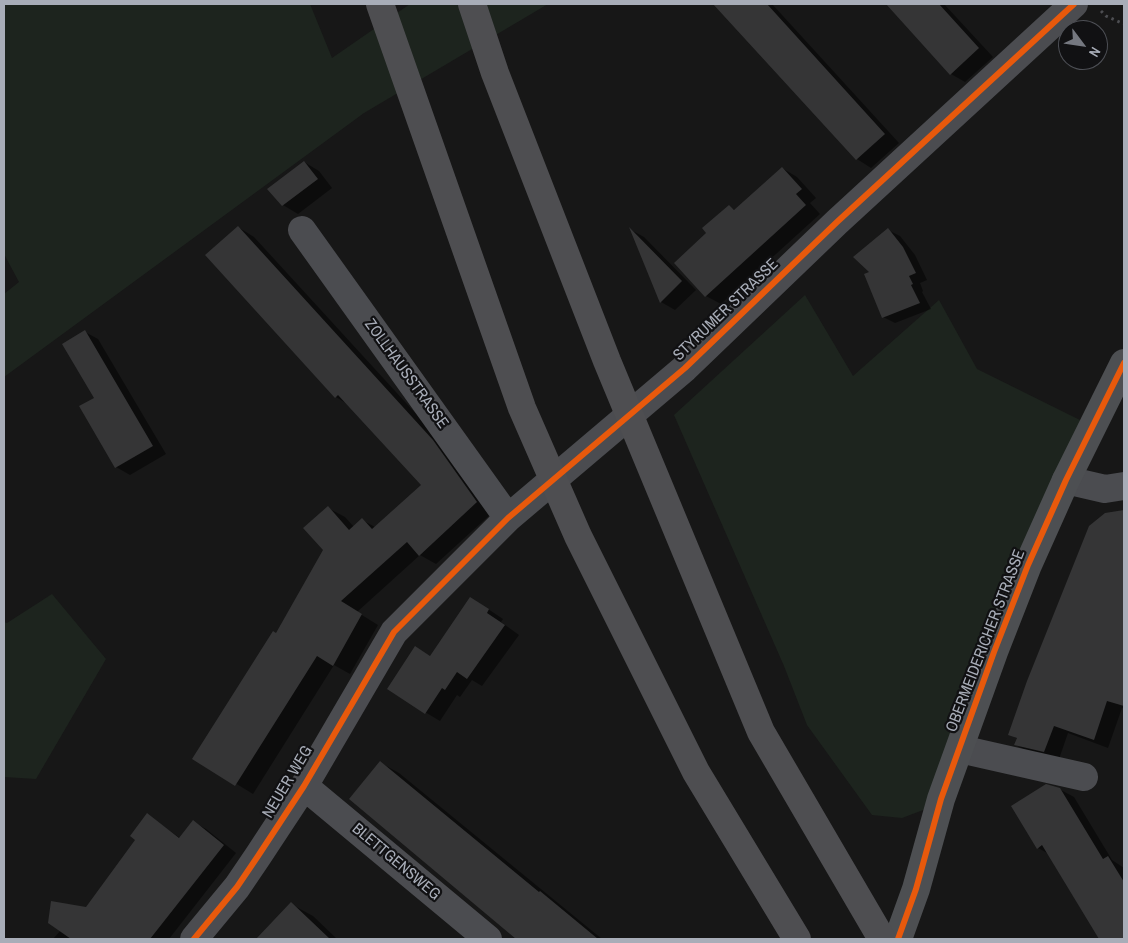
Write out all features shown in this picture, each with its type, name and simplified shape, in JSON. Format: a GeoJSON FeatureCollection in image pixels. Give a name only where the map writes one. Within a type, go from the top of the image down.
{"type":"FeatureCollection","features":[{"type":"Feature","properties":{"kind":"highway"},"geometry":{"type":"LineString","coordinates":[[380,4],[522,408],[578,536],[696,772],[797,939]]}},
{"type":"Feature","properties":{"kind":"highway"},"geometry":{"type":"LineString","coordinates":[[472,4],[495,73],[607,361],[761,732],[882,939]]}},
{"type":"Feature","properties":{"kind":"main road","name":"OBERMEIDERICHER STRASSE"},"geometry":{"type":"LineString","coordinates":[[898,939],[916,889],[941,800],[994,652],[1025,574],[1066,480],[1124,363]]}},
{"type":"Feature","properties":{"kind":"street","name":"STYRUMER STRASSE"},"geometry":{"type":"LineString","coordinates":[[394,632],[508,518],[686,368],[837,222],[1087,7]]}},
{"type":"Feature","properties":{"kind":"street","name":"ZOLLHAUSSTRASSE"},"geometry":{"type":"LineString","coordinates":[[302,230],[508,518]]}},
{"type":"Feature","properties":{"kind":"street"},"geometry":{"type":"LineString","coordinates":[[1066,480],[1105,489],[1124,486]]}},
{"type":"Feature","properties":{"kind":"street","name":"NEUER WEG"},"geometry":{"type":"LineString","coordinates":[[194,939],[237,887],[304,786],[394,632]]}},
{"type":"Feature","properties":{"kind":"street"},"geometry":{"type":"LineString","coordinates":[[960,749],[1084,777]]}},
{"type":"Feature","properties":{"kind":"street","name":"BLETTGENSWEG"},"geometry":{"type":"LineString","coordinates":[[304,786],[488,939]]}},
{"type":"Feature","properties":{"kind":"path"},"geometry":{"type":"LineString","coordinates":[[1087,7],[1124,24]]}},
{"type":"Feature","properties":{"kind":"shaded area"},"geometry":{"type":"Polygon","coordinates":[[[4,4],[310,4],[332,58],[410,4],[548,4],[364,113],[4,377],[4,294],[19,282],[4,254],[4,4]]]}},
{"type":"Feature","properties":{"kind":"shaded area"},"geometry":{"type":"Polygon","coordinates":[[[805,295],[853,376],[939,300],[977,369],[1088,424],[931,807],[902,818],[872,815],[807,725],[784,666],[674,415],[805,295]]]}},
{"type":"Feature","properties":{"kind":"shaded area"},"geometry":{"type":"Polygon","coordinates":[[[52,594],[106,659],[36,779],[4,777],[4,622],[7,623],[52,594]]]}},
{"type":"Feature","properties":{"kind":"building"},"geometry":{"type":"Polygon","coordinates":[[[713,4],[767,4],[885,134],[856,160],[713,4]]]}},
{"type":"Feature","properties":{"kind":"building"},"geometry":{"type":"Polygon","coordinates":[[[886,4],[939,4],[979,48],[950,75],[886,4]]]}},
{"type":"Feature","properties":{"kind":"building"},"geometry":{"type":"Polygon","coordinates":[[[304,161],[318,179],[282,206],[267,189],[304,161]]]}},
{"type":"Feature","properties":{"kind":"building"},"geometry":{"type":"Polygon","coordinates":[[[782,167],[802,189],[796,194],[806,205],[705,297],[674,263],[706,233],[702,228],[729,205],[734,210],[782,167]]]}},
{"type":"Feature","properties":{"kind":"building"},"geometry":{"type":"Polygon","coordinates":[[[238,226],[433,440],[477,502],[419,556],[407,542],[341,601],[362,614],[333,666],[317,656],[235,786],[192,759],[273,631],[276,633],[323,550],[303,528],[328,506],[349,530],[362,518],[372,529],[421,485],[338,395],[335,398],[205,255],[238,226]]]}},
{"type":"Feature","properties":{"kind":"building"},"geometry":{"type":"Polygon","coordinates":[[[629,227],[682,281],[660,303],[629,227]]]}},
{"type":"Feature","properties":{"kind":"building"},"geometry":{"type":"Polygon","coordinates":[[[888,228],[903,247],[916,273],[909,276],[913,284],[911,285],[920,303],[882,318],[864,274],[869,272],[853,257],[888,228]]]}},
{"type":"Feature","properties":{"kind":"building"},"geometry":{"type":"Polygon","coordinates":[[[85,330],[153,446],[115,468],[79,406],[94,398],[62,344],[85,330]]]}},
{"type":"Feature","properties":{"kind":"building"},"geometry":{"type":"Polygon","coordinates":[[[1124,510],[1124,706],[1107,701],[1094,740],[1054,726],[1044,752],[1014,745],[1017,738],[1008,735],[1027,681],[1089,526],[1105,513],[1124,510]]]}},
{"type":"Feature","properties":{"kind":"building"},"geometry":{"type":"Polygon","coordinates":[[[470,597],[489,609],[487,613],[505,625],[467,679],[457,672],[445,690],[442,688],[425,714],[387,689],[415,646],[430,656],[470,597]]]}},
{"type":"Feature","properties":{"kind":"building"},"geometry":{"type":"Polygon","coordinates":[[[380,761],[598,939],[516,939],[349,799],[380,761]]]}},
{"type":"Feature","properties":{"kind":"building"},"geometry":{"type":"Polygon","coordinates":[[[1046,784],[1060,788],[1103,859],[1108,856],[1124,882],[1124,939],[1099,939],[1042,845],[1037,849],[1011,806],[1046,784]]]}},
{"type":"Feature","properties":{"kind":"building"},"geometry":{"type":"Polygon","coordinates":[[[147,813],[179,838],[193,820],[224,845],[150,939],[71,939],[48,923],[51,901],[86,907],[135,840],[130,836],[147,813]]]}},
{"type":"Feature","properties":{"kind":"building"},"geometry":{"type":"Polygon","coordinates":[[[291,902],[330,939],[256,939],[291,902]]]}},
{"type":"Feature","properties":{"kind":"cycle path"},"geometry":{"type":"LineString","coordinates":[[194,939],[237,887],[304,786],[394,632],[508,518],[685,368],[837,222],[1074,4]]}},
{"type":"Feature","properties":{"kind":"cycle path"},"geometry":{"type":"LineString","coordinates":[[898,939],[916,889],[941,799],[994,652],[1028,565],[1066,480],[1124,363]]}}]}
